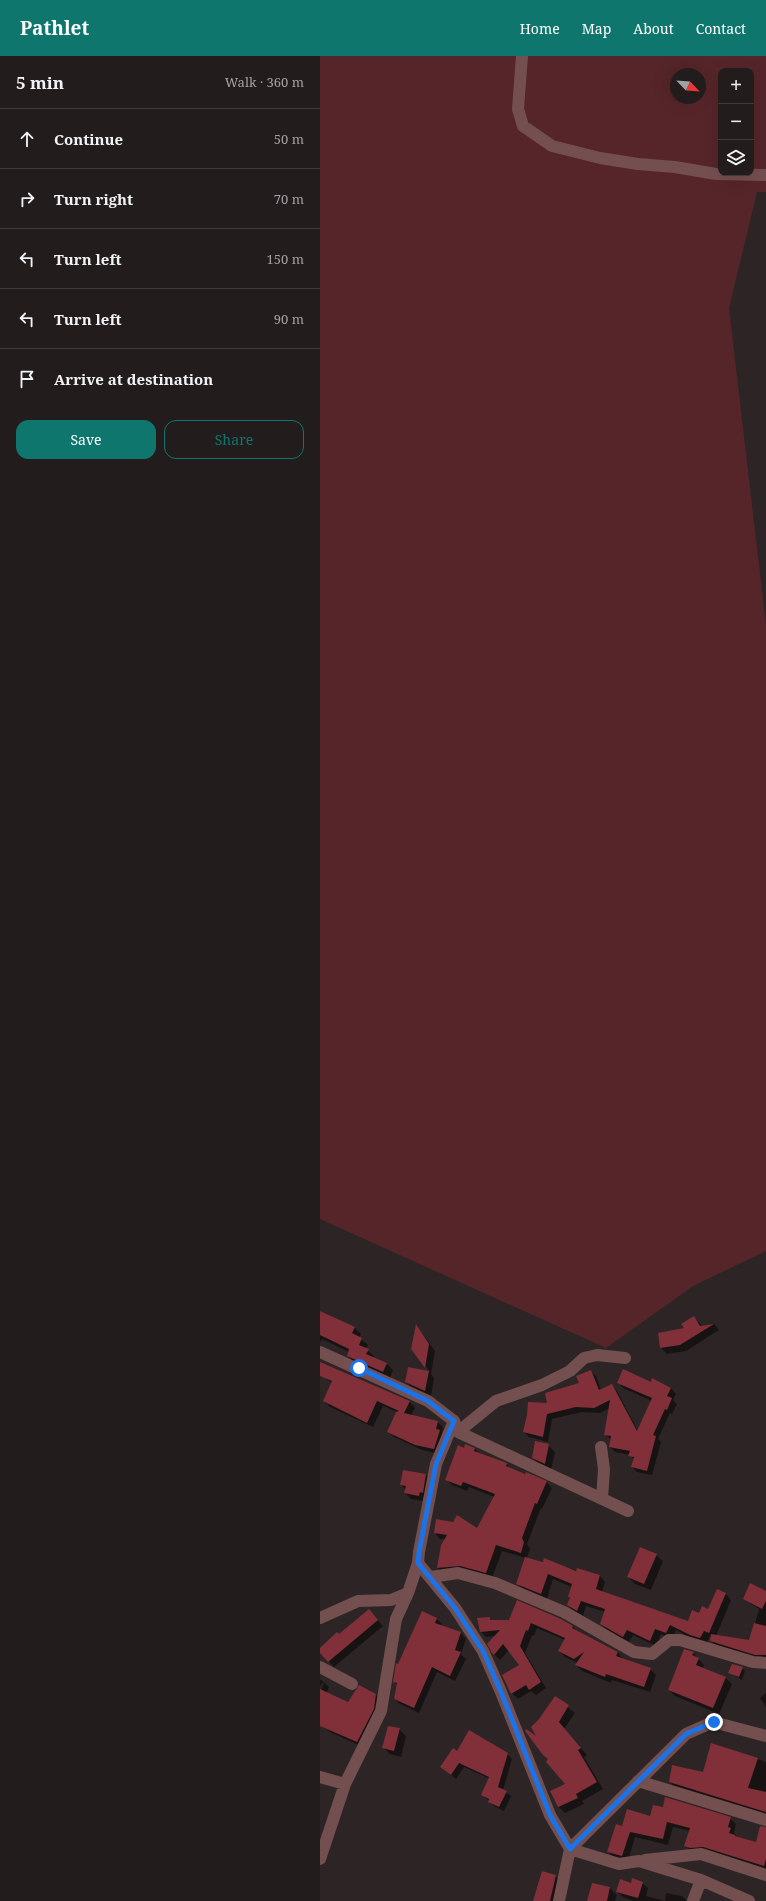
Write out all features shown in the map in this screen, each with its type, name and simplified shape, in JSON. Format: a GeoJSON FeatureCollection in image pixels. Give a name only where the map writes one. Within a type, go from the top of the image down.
{"type":"FeatureCollection","features":[{"type":"Feature","properties":{"kind":"street"},"geometry":{"type":"LineString","coordinates":[[522,56],[518,109],[523,126],[552,146],[600,158],[638,164],[675,167],[716,174],[766,175]]}},
{"type":"Feature","properties":{"kind":"street"},"geometry":{"type":"LineString","coordinates":[[320,1352],[428,1401],[456,1427],[628,1511]]}},
{"type":"Feature","properties":{"kind":"street"},"geometry":{"type":"LineString","coordinates":[[320,1859],[345,1784],[381,1711],[396,1619],[408,1593],[418,1563],[436,1464],[456,1427],[496,1401],[542,1385],[570,1372],[584,1358],[597,1355],[625,1358]]}},
{"type":"Feature","properties":{"kind":"street"},"geometry":{"type":"LineString","coordinates":[[601,1447],[604,1469],[602,1499]]}},
{"type":"Feature","properties":{"kind":"street"},"geometry":{"type":"LineString","coordinates":[[418,1563],[455,1608],[483,1651],[550,1815],[570,1849],[619,1864],[701,1854],[766,1875]]}},
{"type":"Feature","properties":{"kind":"street"},"geometry":{"type":"LineString","coordinates":[[431,1578],[458,1573],[496,1582],[564,1612],[634,1652],[652,1654],[669,1640],[680,1640],[754,1662],[766,1663]]}},
{"type":"Feature","properties":{"kind":"street"},"geometry":{"type":"LineString","coordinates":[[322,1615],[358,1601],[391,1600],[408,1593]]}},
{"type":"Feature","properties":{"kind":"street"},"geometry":{"type":"LineString","coordinates":[[320,1667],[352,1684]]}},
{"type":"Feature","properties":{"kind":"street"},"geometry":{"type":"LineString","coordinates":[[559,1901],[570,1849],[686,1734],[714,1722],[766,1736]]}},
{"type":"Feature","properties":{"kind":"street"},"geometry":{"type":"LineString","coordinates":[[320,1777],[345,1784]]}},
{"type":"Feature","properties":{"kind":"street"},"geometry":{"type":"LineString","coordinates":[[638,1781],[766,1820]]}},
{"type":"Feature","properties":{"kind":"street"},"geometry":{"type":"LineString","coordinates":[[640,1861],[701,1880],[749,1901]]}},
{"type":"Feature","properties":{"kind":"street"},"geometry":{"type":"LineString","coordinates":[[693,1901],[701,1880]]}},
{"type":"Feature","properties":{"kind":"shaded area"},"geometry":{"type":"Polygon","coordinates":[[[320,56],[766,56],[766,192],[757,192],[729,308],[766,625],[766,1251],[693,1286],[606,1348],[320,1219],[320,56]]]}},
{"type":"Feature","properties":{"kind":"building"},"geometry":{"type":"Polygon","coordinates":[[[320,1311],[355,1327],[352,1333],[362,1338],[359,1345],[369,1349],[366,1354],[387,1363],[383,1372],[347,1356],[349,1349],[320,1335],[320,1311]]]}},
{"type":"Feature","properties":{"kind":"building"},"geometry":{"type":"Polygon","coordinates":[[[694,1316],[700,1326],[714,1324],[680,1345],[660,1348],[658,1333],[684,1328],[681,1324],[694,1316]]]}},
{"type":"Feature","properties":{"kind":"building"},"geometry":{"type":"Polygon","coordinates":[[[416,1324],[429,1344],[425,1368],[411,1349],[416,1324]]]}},
{"type":"Feature","properties":{"kind":"building"},"geometry":{"type":"Polygon","coordinates":[[[320,1362],[410,1401],[404,1413],[438,1421],[436,1429],[440,1430],[434,1449],[415,1445],[387,1432],[396,1412],[399,1411],[377,1401],[367,1423],[323,1401],[332,1381],[320,1376],[320,1362]]]}},
{"type":"Feature","properties":{"kind":"building"},"geometry":{"type":"Polygon","coordinates":[[[408,1367],[429,1371],[425,1391],[405,1382],[408,1367]]]}},
{"type":"Feature","properties":{"kind":"building"},"geometry":{"type":"Polygon","coordinates":[[[623,1369],[651,1382],[652,1378],[671,1388],[667,1396],[672,1398],[667,1410],[665,1409],[653,1435],[656,1436],[647,1471],[631,1467],[634,1457],[628,1456],[630,1451],[609,1447],[611,1436],[604,1435],[610,1400],[594,1408],[576,1407],[547,1414],[543,1437],[523,1432],[528,1402],[547,1403],[545,1393],[579,1383],[576,1376],[591,1370],[599,1390],[612,1384],[637,1431],[652,1398],[617,1383],[623,1369]]]}},
{"type":"Feature","properties":{"kind":"building"},"geometry":{"type":"Polygon","coordinates":[[[535,1441],[549,1444],[545,1464],[532,1458],[535,1441]]]}},
{"type":"Feature","properties":{"kind":"building"},"geometry":{"type":"Polygon","coordinates":[[[465,1444],[475,1448],[474,1451],[507,1463],[506,1466],[525,1474],[526,1472],[547,1481],[537,1504],[535,1503],[522,1538],[524,1542],[521,1553],[496,1545],[486,1573],[460,1566],[437,1568],[441,1545],[447,1535],[434,1533],[436,1519],[453,1522],[457,1515],[477,1528],[495,1494],[463,1482],[461,1486],[445,1480],[458,1445],[464,1448],[465,1444]]]}},
{"type":"Feature","properties":{"kind":"building"},"geometry":{"type":"Polygon","coordinates":[[[403,1470],[426,1474],[423,1493],[420,1492],[419,1496],[404,1493],[406,1486],[400,1485],[403,1470]]]}},
{"type":"Feature","properties":{"kind":"building"},"geometry":{"type":"Polygon","coordinates":[[[640,1547],[657,1554],[644,1584],[627,1577],[640,1547]]]}},
{"type":"Feature","properties":{"kind":"building"},"geometry":{"type":"Polygon","coordinates":[[[525,1557],[543,1562],[544,1558],[576,1571],[577,1568],[600,1575],[596,1589],[688,1621],[692,1610],[699,1613],[702,1606],[708,1609],[717,1589],[726,1593],[709,1633],[704,1631],[700,1638],[690,1635],[670,1625],[666,1633],[655,1629],[650,1641],[627,1630],[623,1637],[600,1624],[605,1609],[581,1601],[577,1611],[567,1605],[572,1584],[548,1574],[541,1594],[516,1584],[525,1557]]]}},
{"type":"Feature","properties":{"kind":"building"},"geometry":{"type":"Polygon","coordinates":[[[750,1583],[766,1591],[766,1601],[762,1609],[743,1599],[750,1583]]]}},
{"type":"Feature","properties":{"kind":"building"},"geometry":{"type":"Polygon","coordinates":[[[517,1600],[561,1619],[573,1626],[572,1628],[618,1652],[616,1656],[651,1668],[644,1687],[606,1674],[605,1677],[575,1665],[584,1652],[574,1659],[558,1651],[565,1638],[531,1623],[528,1631],[526,1630],[520,1646],[541,1682],[529,1690],[526,1685],[511,1694],[502,1675],[519,1665],[503,1644],[494,1655],[492,1653],[487,1644],[500,1630],[480,1632],[477,1618],[490,1617],[490,1620],[509,1620],[517,1600]]]}},
{"type":"Feature","properties":{"kind":"building"},"geometry":{"type":"Polygon","coordinates":[[[369,1609],[378,1620],[328,1662],[320,1653],[320,1648],[337,1632],[339,1634],[369,1609]]]}},
{"type":"Feature","properties":{"kind":"building"},"geometry":{"type":"Polygon","coordinates":[[[422,1611],[437,1618],[435,1623],[461,1632],[455,1650],[461,1652],[450,1676],[432,1667],[414,1708],[394,1699],[397,1683],[393,1682],[396,1663],[398,1664],[422,1611]]]}},
{"type":"Feature","properties":{"kind":"building"},"geometry":{"type":"Polygon","coordinates":[[[754,1623],[766,1626],[766,1655],[755,1655],[710,1641],[711,1634],[749,1640],[754,1623]]]}},
{"type":"Feature","properties":{"kind":"building"},"geometry":{"type":"Polygon","coordinates":[[[684,1649],[694,1652],[692,1655],[699,1658],[696,1665],[726,1677],[713,1708],[668,1690],[684,1649]]]}},
{"type":"Feature","properties":{"kind":"building"},"geometry":{"type":"Polygon","coordinates":[[[732,1664],[743,1667],[739,1677],[728,1673],[732,1664]]]}},
{"type":"Feature","properties":{"kind":"building"},"geometry":{"type":"Polygon","coordinates":[[[359,1685],[376,1694],[374,1709],[357,1742],[320,1726],[320,1689],[348,1702],[359,1685]]]}},
{"type":"Feature","properties":{"kind":"building"},"geometry":{"type":"Polygon","coordinates":[[[555,1696],[569,1705],[559,1722],[581,1748],[578,1750],[597,1782],[576,1794],[578,1798],[558,1807],[550,1791],[565,1784],[546,1762],[548,1759],[543,1755],[525,1731],[526,1729],[536,1736],[531,1727],[539,1719],[555,1696]]]}},
{"type":"Feature","properties":{"kind":"building"},"geometry":{"type":"Polygon","coordinates":[[[388,1726],[400,1728],[394,1751],[382,1748],[388,1726]]]}},
{"type":"Feature","properties":{"kind":"building"},"geometry":{"type":"Polygon","coordinates":[[[469,1730],[508,1753],[498,1787],[507,1791],[499,1807],[488,1802],[489,1799],[481,1795],[489,1777],[459,1763],[451,1775],[440,1767],[453,1748],[457,1751],[469,1730]]]}},
{"type":"Feature","properties":{"kind":"building"},"geometry":{"type":"Polygon","coordinates":[[[711,1743],[758,1758],[748,1788],[766,1792],[766,1812],[669,1782],[672,1765],[703,1772],[711,1743]]]}},
{"type":"Feature","properties":{"kind":"building"},"geometry":{"type":"Polygon","coordinates":[[[665,1797],[731,1817],[728,1827],[731,1828],[729,1833],[735,1836],[756,1842],[760,1826],[766,1827],[766,1859],[764,1866],[703,1847],[690,1848],[684,1846],[690,1828],[667,1822],[663,1839],[630,1832],[622,1856],[607,1852],[616,1824],[622,1826],[627,1809],[650,1816],[653,1805],[663,1807],[665,1797]]]}},
{"type":"Feature","properties":{"kind":"building"},"geometry":{"type":"Polygon","coordinates":[[[542,1871],[556,1875],[550,1901],[533,1901],[542,1871]]]}},
{"type":"Feature","properties":{"kind":"building"},"geometry":{"type":"Polygon","coordinates":[[[632,1878],[643,1882],[638,1898],[616,1892],[620,1879],[631,1883],[632,1878]]]}},
{"type":"Feature","properties":{"kind":"building"},"geometry":{"type":"Polygon","coordinates":[[[592,1883],[610,1887],[607,1901],[587,1901],[592,1883]]]}},
{"type":"Feature","properties":{"kind":"route"},"geometry":{"type":"LineString","coordinates":[[359,1368],[428,1401],[454,1421],[436,1464],[418,1563],[455,1608],[465,1626],[483,1651],[550,1815],[570,1849],[686,1734],[714,1722]]}}]}
